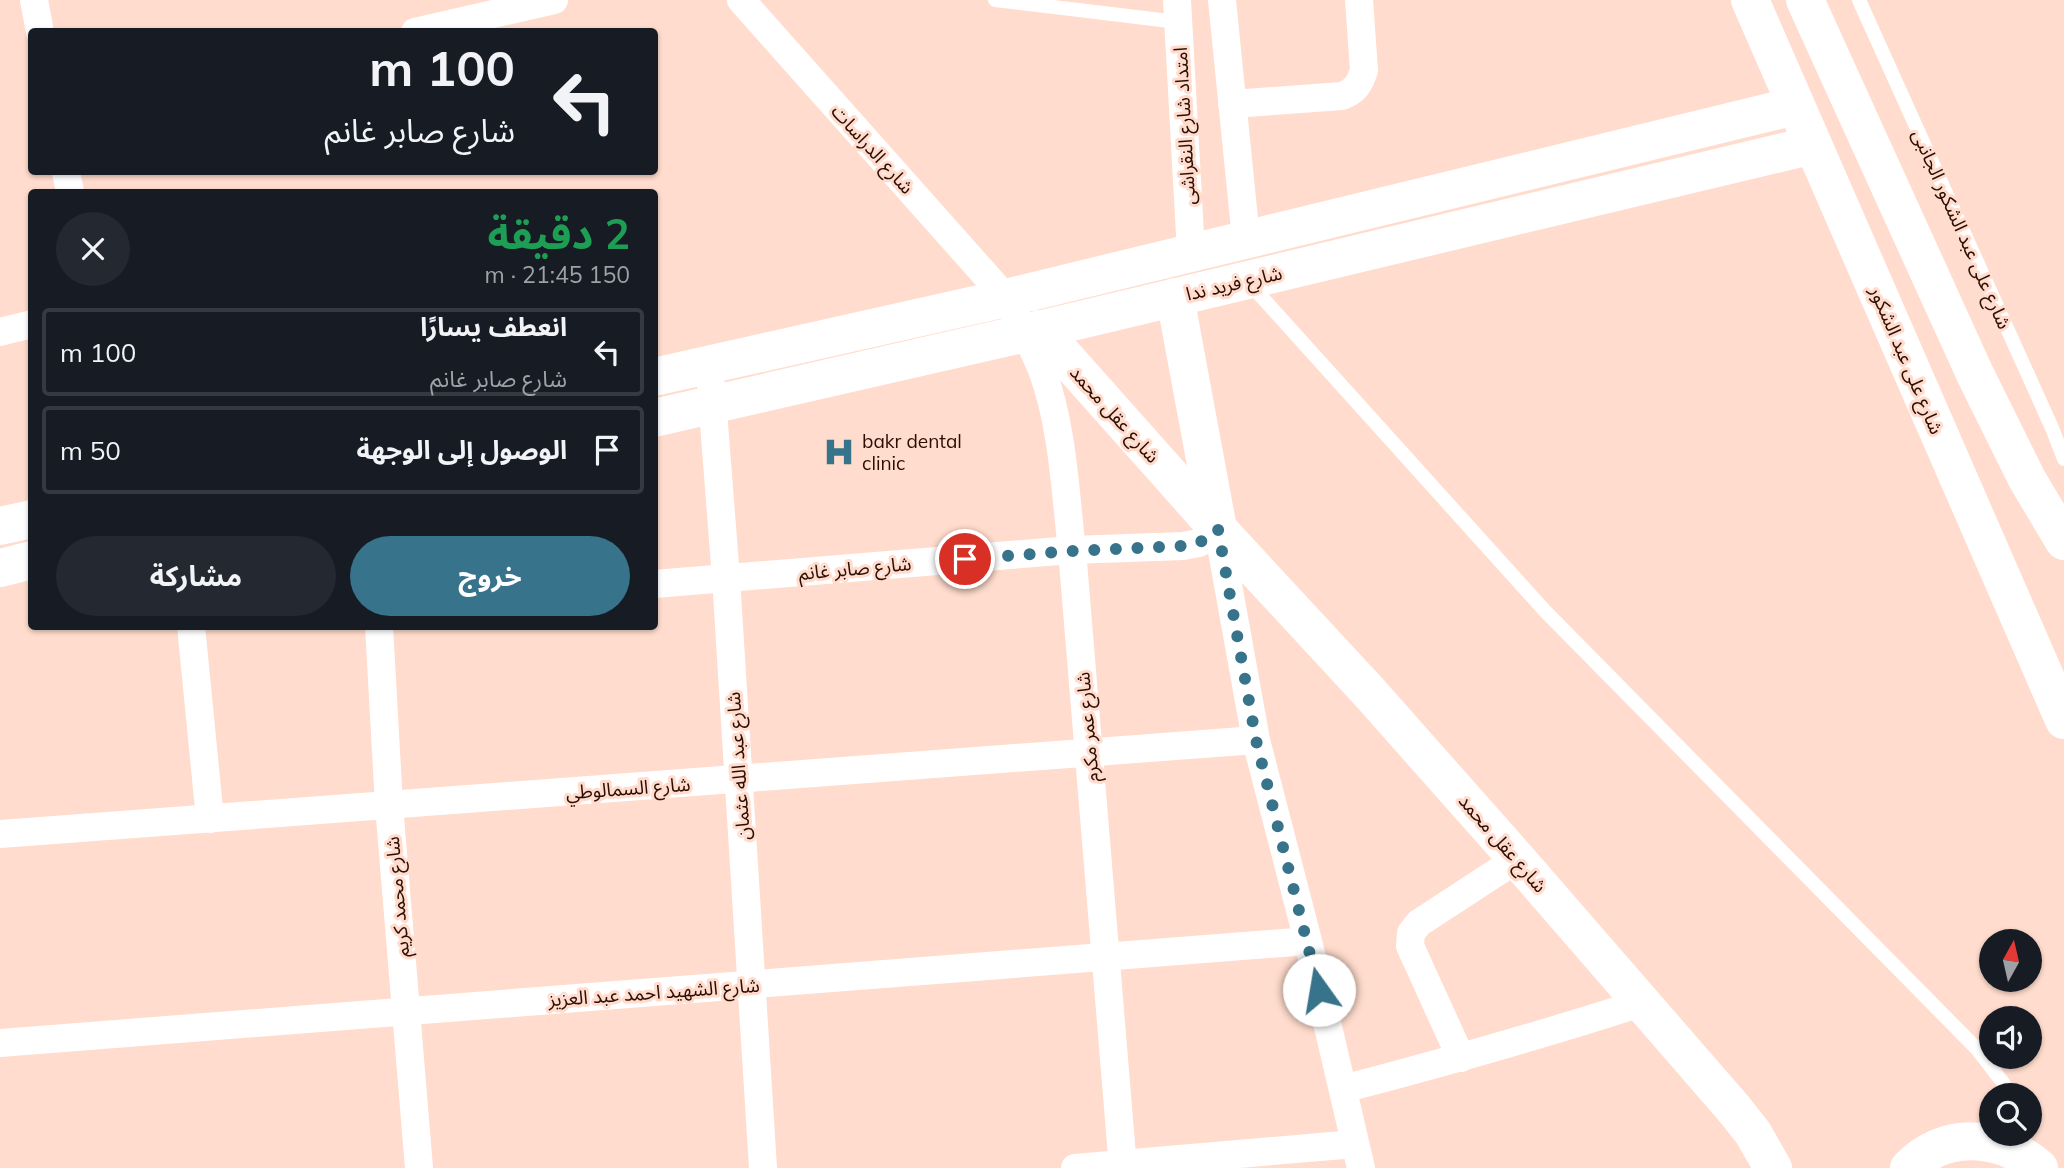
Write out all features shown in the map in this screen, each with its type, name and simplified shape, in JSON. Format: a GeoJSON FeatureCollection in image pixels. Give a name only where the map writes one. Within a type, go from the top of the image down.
{"type":"FeatureCollection","features":[{"type":"Feature","properties":{"kind":"street"},"geometry":{"type":"LineString","coordinates":[[34,0],[39,28]]}},
{"type":"Feature","properties":{"kind":"street"},"geometry":{"type":"LineString","coordinates":[[432,28],[554,0]]}},
{"type":"Feature","properties":{"kind":"street","name":"شارع الدراسات"},"geometry":{"type":"LineString","coordinates":[[741,0],[1006,298]]}},
{"type":"Feature","properties":{"kind":"street"},"geometry":{"type":"LineString","coordinates":[[1222,0],[1246,239]]}},
{"type":"Feature","properties":{"kind":"street"},"geometry":{"type":"LineString","coordinates":[[1232,104],[1342,96],[1350,93],[1361,81],[1364,70],[1359,0]]}},
{"type":"Feature","properties":{"kind":"street","name":"شارع على عبد الشكور"},"geometry":{"type":"LineString","coordinates":[[1749,0],[1795,106],[2050,658],[2064,720]]}},
{"type":"Feature","properties":{"kind":"street"},"geometry":{"type":"LineString","coordinates":[[1805,0],[1975,374],[2026,479],[2064,541]]}},
{"type":"Feature","properties":{"kind":"street","name":"امتداد شارع النقراشى"},"geometry":{"type":"LineString","coordinates":[[1177,11],[1191,253]]}},
{"type":"Feature","properties":{"kind":"street","name":"شارع فريد ندا"},"geometry":{"type":"LineString","coordinates":[[658,376],[1006,298],[1795,106]]}},
{"type":"Feature","properties":{"kind":"street"},"geometry":{"type":"LineString","coordinates":[[1654,140],[1667,180]]}},
{"type":"Feature","properties":{"kind":"street","name":"شارع فريد ندا"},"geometry":{"type":"LineString","coordinates":[[658,417],[1033,331],[1813,145]]}},
{"type":"Feature","properties":{"kind":"street"},"geometry":{"type":"LineString","coordinates":[[1075,1168],[1358,1156],[1308,941],[1256,740],[1175,297]]}},
{"type":"Feature","properties":{"kind":"street","name":"شارع عمر مكرم"},"geometry":{"type":"LineString","coordinates":[[1006,298],[1033,331],[1055,413],[1062,455],[1123,1166]]}},
{"type":"Feature","properties":{"kind":"street"},"geometry":{"type":"LineString","coordinates":[[0,332],[28,325]]}},
{"type":"Feature","properties":{"kind":"street","name":"شارع عقل محمد"},"geometry":{"type":"LineString","coordinates":[[1033,331],[1369,692],[1517,859],[1734,1109],[1753,1133],[1773,1168]]}},
{"type":"Feature","properties":{"kind":"street","name":"شارع عبد الله عثمان"},"geometry":{"type":"LineString","coordinates":[[709,365],[726,578],[763,1168]]}},
{"type":"Feature","properties":{"kind":"street"},"geometry":{"type":"LineString","coordinates":[[0,526],[28,520]]}},
{"type":"Feature","properties":{"kind":"street","name":"شارع صابر غانم"},"geometry":{"type":"LineString","coordinates":[[658,584],[1072,551],[1191,545],[1199,543],[1218,529]]}},
{"type":"Feature","properties":{"kind":"street"},"geometry":{"type":"LineString","coordinates":[[0,568],[28,562]]}},
{"type":"Feature","properties":{"kind":"street"},"geometry":{"type":"LineString","coordinates":[[191,630],[210,818]]}},
{"type":"Feature","properties":{"kind":"street","name":"شارع محمد كريم"},"geometry":{"type":"LineString","coordinates":[[379,630],[389,805],[419,1168]]}},
{"type":"Feature","properties":{"kind":"street","name":"شارع السمالوطي"},"geometry":{"type":"LineString","coordinates":[[0,834],[1256,740]]}},
{"type":"Feature","properties":{"kind":"street"},"geometry":{"type":"LineString","coordinates":[[1461,1058],[1410,946],[1411,933],[1419,923],[1517,859]]}},
{"type":"Feature","properties":{"kind":"street","name":"شارع الشهيد احمد عبد العزيز"},"geometry":{"type":"LineString","coordinates":[[0,1043],[1308,941]]}},
{"type":"Feature","properties":{"kind":"street"},"geometry":{"type":"LineString","coordinates":[[1343,1088],[1543,1035],[1641,1003]]}},
{"type":"Feature","properties":{"kind":"street"},"geometry":{"type":"LineString","coordinates":[[1909,1168],[1915,1161],[1936,1149],[1958,1142],[1979,1141]]}},
{"type":"Feature","properties":{"kind":"street"},"geometry":{"type":"LineString","coordinates":[[2013,1146],[2039,1168]]}},
{"type":"Feature","properties":{"kind":"lane"},"geometry":{"type":"LineString","coordinates":[[995,0],[1177,11]]}},
{"type":"Feature","properties":{"kind":"lane","name":"شارع على عبد الشكور الجانبى"},"geometry":{"type":"LineString","coordinates":[[1859,0],[2064,458]]}},
{"type":"Feature","properties":{"kind":"lane"},"geometry":{"type":"LineString","coordinates":[[1247,280],[1545,611],[1978,1049],[2003,1083]]}},
{"type":"Feature","properties":{"kind":"place","name":"bakr dental clinic"},"geometry":{"type":"Point","coordinates":[839,452]}},
{"type":"Feature","properties":{"kind":"route"},"geometry":{"type":"LineString","coordinates":[[965,559],[1191,545],[1210,537],[1218,529],[1256,740],[1319,990]]}}]}
